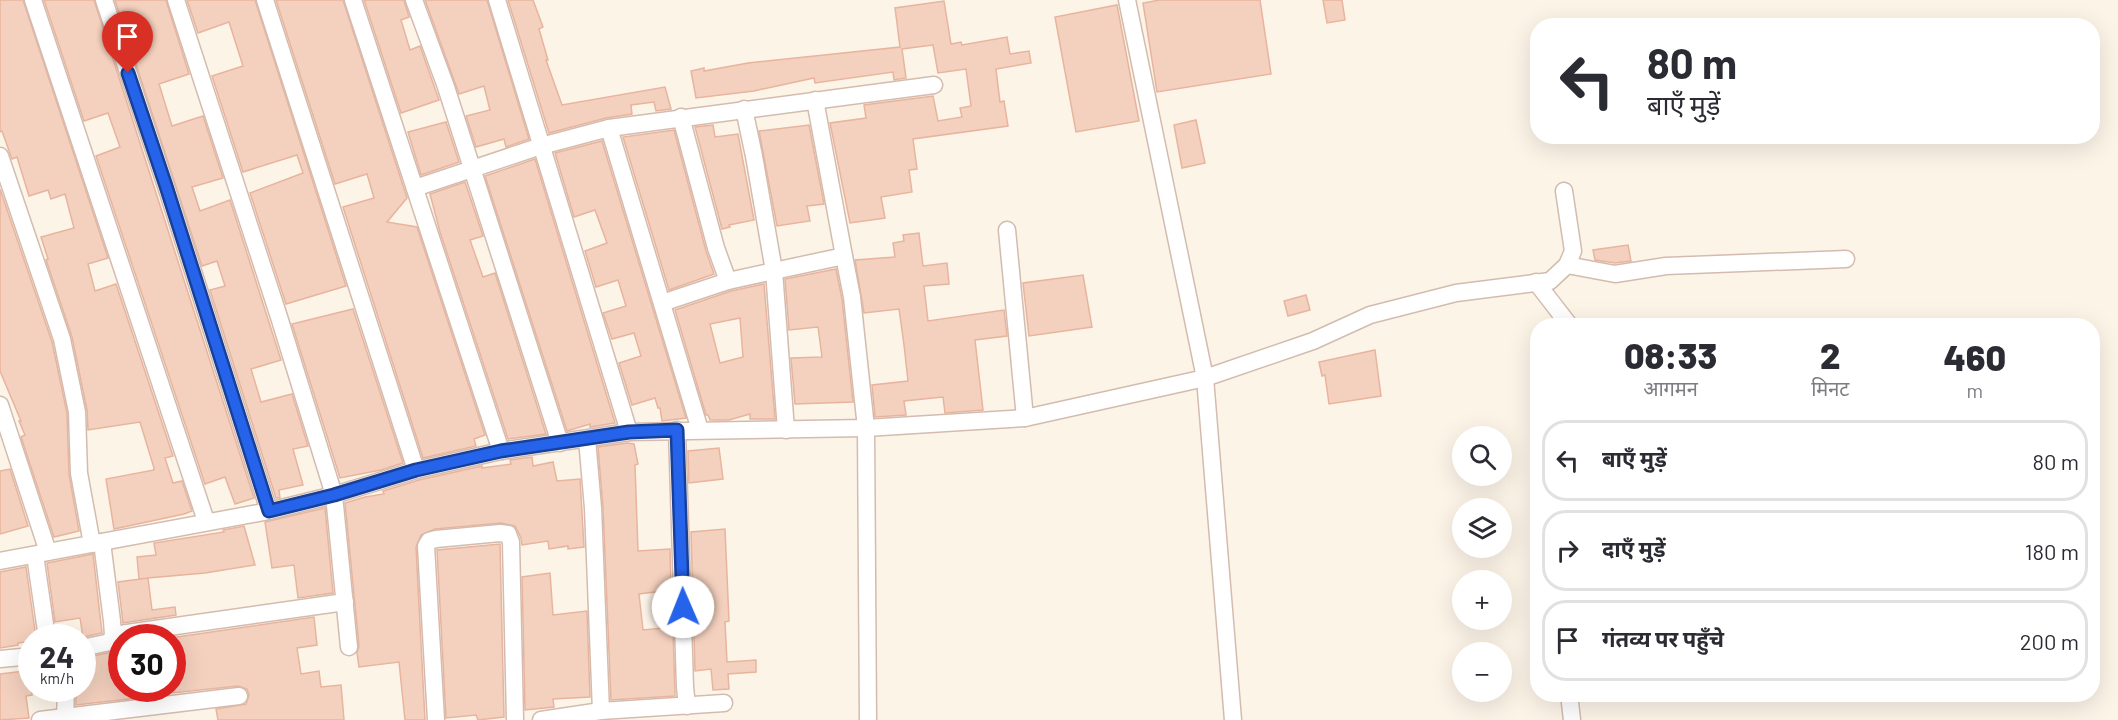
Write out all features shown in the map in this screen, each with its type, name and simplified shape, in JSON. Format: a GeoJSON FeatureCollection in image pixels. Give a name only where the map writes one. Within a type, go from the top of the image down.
{"type":"FeatureCollection","features":[{"type":"Feature","properties":{"kind":"street"},"geometry":{"type":"LineString","coordinates":[[33,0],[206,521]]}},
{"type":"Feature","properties":{"kind":"street"},"geometry":{"type":"LineString","coordinates":[[104,0],[166,186],[269,511]]}},
{"type":"Feature","properties":{"kind":"street"},"geometry":{"type":"LineString","coordinates":[[176,0],[334,495],[349,647]]}},
{"type":"Feature","properties":{"kind":"street"},"geometry":{"type":"LineString","coordinates":[[265,0],[416,470]]}},
{"type":"Feature","properties":{"kind":"street"},"geometry":{"type":"LineString","coordinates":[[353,0],[501,451]]}},
{"type":"Feature","properties":{"kind":"street"},"geometry":{"type":"LineString","coordinates":[[414,0],[446,87],[560,443]]}},
{"type":"Feature","properties":{"kind":"street"},"geometry":{"type":"LineString","coordinates":[[497,0],[629,432]]}},
{"type":"Feature","properties":{"kind":"street"},"geometry":{"type":"LineString","coordinates":[[1127,0],[1205,378],[1233,720]]}},
{"type":"Feature","properties":{"kind":"street"},"geometry":{"type":"LineString","coordinates":[[415,188],[541,146],[609,128],[934,85]]}},
{"type":"Feature","properties":{"kind":"street"},"geometry":{"type":"LineString","coordinates":[[815,100],[852,297],[866,428],[868,720]]}},
{"type":"Feature","properties":{"kind":"street"},"geometry":{"type":"LineString","coordinates":[[744,109],[774,271],[786,430]]}},
{"type":"Feature","properties":{"kind":"street"},"geometry":{"type":"LineString","coordinates":[[681,117],[716,248],[728,281]]}},
{"type":"Feature","properties":{"kind":"street"},"geometry":{"type":"LineString","coordinates":[[609,128],[700,430]]}},
{"type":"Feature","properties":{"kind":"street"},"geometry":{"type":"LineString","coordinates":[[0,156],[62,339],[77,412],[79,473],[97,543],[112,624]]}},
{"type":"Feature","properties":{"kind":"street"},"geometry":{"type":"LineString","coordinates":[[0,561],[269,511],[334,495],[416,470],[501,451],[629,432],[866,428],[1025,418],[1205,378],[1313,341],[1370,315],[1456,293],[1550,281],[1567,265],[1573,251],[1564,191]]}},
{"type":"Feature","properties":{"kind":"street"},"geometry":{"type":"LineString","coordinates":[[1007,230],[1025,418]]}},
{"type":"Feature","properties":{"kind":"street"},"geometry":{"type":"LineString","coordinates":[[663,303],[728,281],[844,256]]}},
{"type":"Feature","properties":{"kind":"street"},"geometry":{"type":"LineString","coordinates":[[1567,265],[1615,274],[1666,266],[1846,259]]}},
{"type":"Feature","properties":{"kind":"street"},"geometry":{"type":"LineString","coordinates":[[1536,282],[1564,318]]}},
{"type":"Feature","properties":{"kind":"street"},"geometry":{"type":"LineString","coordinates":[[0,405],[5,436],[42,554],[46,624]]}},
{"type":"Feature","properties":{"kind":"street"},"geometry":{"type":"LineString","coordinates":[[677,430],[684,687],[687,706]]}},
{"type":"Feature","properties":{"kind":"street"},"geometry":{"type":"LineString","coordinates":[[587,439],[593,508],[601,711]]}},
{"type":"Feature","properties":{"kind":"street"},"geometry":{"type":"LineString","coordinates":[[436,720],[426,546],[429,541],[436,539],[500,532],[508,534],[511,542],[515,720]]}},
{"type":"Feature","properties":{"kind":"street"},"geometry":{"type":"LineString","coordinates":[[186,625],[345,602]]}},
{"type":"Feature","properties":{"kind":"street"},"geometry":{"type":"LineString","coordinates":[[0,659],[18,657]]}},
{"type":"Feature","properties":{"kind":"street"},"geometry":{"type":"LineString","coordinates":[[40,720],[65,719],[239,696]]}},
{"type":"Feature","properties":{"kind":"street"},"geometry":{"type":"LineString","coordinates":[[65,719],[66,702]]}},
{"type":"Feature","properties":{"kind":"street"},"geometry":{"type":"LineString","coordinates":[[1570,702],[1572,720]]}},
{"type":"Feature","properties":{"kind":"street"},"geometry":{"type":"LineString","coordinates":[[541,720],[601,711],[724,703]]}},
{"type":"Feature","properties":{"kind":"building"},"geometry":{"type":"Polygon","coordinates":[[[0,0],[23,0],[108,258],[88,264],[95,291],[116,284],[173,456],[165,458],[173,483],[182,481],[192,511],[184,514],[114,529],[106,479],[154,470],[154,468],[140,422],[88,430],[87,410],[72,337],[46,260],[48,259],[41,237],[74,228],[65,194],[51,199],[48,190],[29,196],[17,157],[12,159],[2,131],[0,132],[0,0]]]}},
{"type":"Feature","properties":{"kind":"building"},"geometry":{"type":"Polygon","coordinates":[[[44,0],[94,0],[254,498],[235,504],[225,477],[205,484],[96,156],[120,147],[108,113],[84,121],[44,0]]]}},
{"type":"Feature","properties":{"kind":"building"},"geometry":{"type":"Polygon","coordinates":[[[115,0],[166,0],[189,74],[159,84],[172,126],[203,116],[223,178],[192,187],[200,211],[230,200],[281,360],[251,369],[261,402],[292,394],[308,446],[293,449],[303,485],[279,490],[280,498],[276,498],[210,290],[225,286],[217,261],[202,266],[115,0]]]}},
{"type":"Feature","properties":{"kind":"building"},"geometry":{"type":"Polygon","coordinates":[[[187,0],[255,0],[346,286],[286,304],[250,193],[303,173],[297,155],[243,172],[212,76],[243,66],[229,22],[198,33],[187,0]]]}},
{"type":"Feature","properties":{"kind":"building"},"geometry":{"type":"Polygon","coordinates":[[[276,0],[343,0],[407,198],[387,222],[417,227],[485,435],[474,439],[476,446],[423,458],[343,207],[374,198],[367,174],[335,184],[276,0]]]}},
{"type":"Feature","properties":{"kind":"building"},"geometry":{"type":"Polygon","coordinates":[[[364,0],[404,0],[409,17],[401,20],[410,50],[420,46],[439,100],[401,113],[364,0]]]}},
{"type":"Feature","properties":{"kind":"building"},"geometry":{"type":"Polygon","coordinates":[[[425,0],[487,0],[529,139],[506,147],[504,139],[476,147],[466,116],[490,110],[484,86],[459,94],[425,0]]]}},
{"type":"Feature","properties":{"kind":"building"},"geometry":{"type":"Polygon","coordinates":[[[508,0],[533,0],[543,27],[539,29],[548,60],[546,60],[562,105],[665,87],[671,109],[656,111],[654,102],[631,105],[632,114],[606,118],[549,133],[508,0]]]}},
{"type":"Feature","properties":{"kind":"building"},"geometry":{"type":"Polygon","coordinates":[[[1160,0],[1260,0],[1271,74],[1157,92],[1143,3],[1160,0]]]}},
{"type":"Feature","properties":{"kind":"building"},"geometry":{"type":"Polygon","coordinates":[[[1323,0],[1342,0],[1345,20],[1327,23],[1323,0]]]}},
{"type":"Feature","properties":{"kind":"building"},"geometry":{"type":"Polygon","coordinates":[[[944,1],[951,44],[961,42],[962,45],[1007,37],[1010,54],[1029,51],[1031,63],[996,69],[1000,102],[1004,101],[1008,126],[913,139],[917,169],[909,170],[912,192],[881,197],[885,218],[850,223],[830,123],[866,118],[864,105],[933,96],[938,121],[962,117],[960,108],[971,106],[966,69],[938,73],[933,45],[902,49],[906,78],[894,80],[893,72],[815,83],[814,78],[754,91],[696,98],[691,71],[900,47],[895,8],[944,1]]]}},
{"type":"Feature","properties":{"kind":"building"},"geometry":{"type":"Polygon","coordinates":[[[1117,5],[1139,121],[1076,132],[1055,17],[1117,5]]]}},
{"type":"Feature","properties":{"kind":"building"},"geometry":{"type":"Polygon","coordinates":[[[1196,120],[1205,163],[1182,168],[1174,125],[1196,120]]]}},
{"type":"Feature","properties":{"kind":"building"},"geometry":{"type":"Polygon","coordinates":[[[446,122],[459,162],[421,175],[408,132],[446,122]]]}},
{"type":"Feature","properties":{"kind":"building"},"geometry":{"type":"Polygon","coordinates":[[[713,125],[715,137],[738,134],[754,220],[729,225],[730,227],[722,229],[695,127],[713,125]]]}},
{"type":"Feature","properties":{"kind":"building"},"geometry":{"type":"Polygon","coordinates":[[[809,125],[824,204],[807,206],[810,221],[777,226],[759,131],[809,125]]]}},
{"type":"Feature","properties":{"kind":"building"},"geometry":{"type":"Polygon","coordinates":[[[674,130],[714,274],[669,290],[623,137],[674,130]]]}},
{"type":"Feature","properties":{"kind":"building"},"geometry":{"type":"Polygon","coordinates":[[[602,141],[686,418],[662,421],[660,408],[655,398],[632,405],[619,363],[641,356],[634,333],[612,339],[603,313],[626,306],[618,280],[596,287],[585,251],[607,243],[595,210],[574,217],[555,153],[602,141]]]}},
{"type":"Feature","properties":{"kind":"building"},"geometry":{"type":"Polygon","coordinates":[[[535,159],[615,423],[590,427],[590,424],[567,431],[485,176],[535,159]]]}},
{"type":"Feature","properties":{"kind":"building"},"geometry":{"type":"Polygon","coordinates":[[[465,182],[483,236],[470,240],[483,277],[495,273],[546,434],[508,439],[440,232],[430,194],[465,182]]]}},
{"type":"Feature","properties":{"kind":"building"},"geometry":{"type":"Polygon","coordinates":[[[0,189],[52,342],[67,413],[69,474],[79,531],[54,537],[21,437],[25,435],[19,421],[21,421],[0,371],[0,189]]]}},
{"type":"Feature","properties":{"kind":"building"},"geometry":{"type":"Polygon","coordinates":[[[919,233],[923,266],[947,263],[949,284],[924,286],[928,321],[1004,310],[1007,336],[975,340],[983,410],[945,413],[943,397],[904,401],[906,415],[875,417],[872,385],[908,381],[904,345],[899,309],[864,313],[855,260],[895,257],[893,243],[904,241],[903,235],[919,233]]]}},
{"type":"Feature","properties":{"kind":"building"},"geometry":{"type":"Polygon","coordinates":[[[1628,245],[1631,261],[1615,263],[1595,260],[1593,250],[1628,245]]]}},
{"type":"Feature","properties":{"kind":"building"},"geometry":{"type":"Polygon","coordinates":[[[836,269],[842,299],[853,402],[795,404],[791,358],[822,357],[818,327],[789,330],[785,279],[836,269]]]}},
{"type":"Feature","properties":{"kind":"building"},"geometry":{"type":"Polygon","coordinates":[[[1083,275],[1092,327],[1029,336],[1023,283],[1083,275]]]}},
{"type":"Feature","properties":{"kind":"building"},"geometry":{"type":"Polygon","coordinates":[[[764,284],[775,419],[750,419],[750,414],[729,420],[710,420],[706,415],[675,310],[731,291],[764,284]],[[740,318],[710,324],[720,363],[743,357],[740,318]]]}},
{"type":"Feature","properties":{"kind":"building"},"geometry":{"type":"Polygon","coordinates":[[[1306,295],[1310,310],[1288,316],[1284,301],[1306,295]]]}},
{"type":"Feature","properties":{"kind":"building"},"geometry":{"type":"Polygon","coordinates":[[[353,309],[403,463],[340,478],[292,324],[353,309]]]}},
{"type":"Feature","properties":{"kind":"building"},"geometry":{"type":"Polygon","coordinates":[[[1375,350],[1381,396],[1329,404],[1325,375],[1322,376],[1319,362],[1375,350]]]}},
{"type":"Feature","properties":{"kind":"building"},"geometry":{"type":"Polygon","coordinates":[[[634,444],[638,464],[635,465],[638,551],[670,549],[671,590],[639,594],[643,630],[673,627],[675,696],[611,700],[603,508],[598,447],[634,444]]]}},
{"type":"Feature","properties":{"kind":"building"},"geometry":{"type":"Polygon","coordinates":[[[719,448],[723,479],[689,483],[688,451],[719,448]]]}},
{"type":"Feature","properties":{"kind":"building"},"geometry":{"type":"Polygon","coordinates":[[[532,457],[533,466],[553,462],[557,481],[580,479],[584,547],[568,549],[568,546],[549,549],[548,541],[522,545],[515,526],[501,523],[435,529],[421,535],[416,547],[425,720],[405,720],[399,662],[359,667],[345,503],[384,494],[383,491],[419,480],[482,466],[482,468],[511,464],[510,460],[532,457]]]}},
{"type":"Feature","properties":{"kind":"building"},"geometry":{"type":"Polygon","coordinates":[[[10,469],[28,526],[0,534],[0,471],[10,469]]]}},
{"type":"Feature","properties":{"kind":"building"},"geometry":{"type":"Polygon","coordinates":[[[325,508],[333,593],[298,598],[294,565],[272,568],[265,522],[325,508]]]}},
{"type":"Feature","properties":{"kind":"building"},"geometry":{"type":"Polygon","coordinates":[[[244,526],[255,565],[205,573],[139,579],[137,557],[156,555],[154,543],[224,532],[223,530],[244,526]]]}},
{"type":"Feature","properties":{"kind":"building"},"geometry":{"type":"Polygon","coordinates":[[[725,529],[729,621],[725,622],[727,662],[756,660],[756,672],[728,674],[729,689],[713,690],[711,669],[695,671],[691,532],[725,529]]]}},
{"type":"Feature","properties":{"kind":"building"},"geometry":{"type":"Polygon","coordinates":[[[500,544],[504,717],[478,720],[476,715],[446,718],[437,550],[500,544]]]}},
{"type":"Feature","properties":{"kind":"building"},"geometry":{"type":"Polygon","coordinates":[[[93,554],[102,633],[96,634],[96,624],[81,624],[80,618],[55,622],[47,563],[93,554]]]}},
{"type":"Feature","properties":{"kind":"building"},"geometry":{"type":"Polygon","coordinates":[[[26,567],[34,624],[18,624],[18,645],[0,648],[0,572],[26,567]]]}},
{"type":"Feature","properties":{"kind":"building"},"geometry":{"type":"Polygon","coordinates":[[[550,573],[553,615],[587,611],[590,697],[553,699],[554,707],[525,710],[522,577],[550,573]]]}},
{"type":"Feature","properties":{"kind":"building"},"geometry":{"type":"Polygon","coordinates":[[[148,578],[152,610],[175,607],[176,615],[123,623],[118,582],[148,578]]]}},
{"type":"Feature","properties":{"kind":"building"},"geometry":{"type":"Polygon","coordinates":[[[314,617],[317,645],[297,648],[301,674],[319,671],[321,687],[341,685],[344,720],[218,720],[216,709],[246,704],[249,695],[247,689],[238,686],[186,692],[186,636],[314,617]]]}},
{"type":"Feature","properties":{"kind":"building"},"geometry":{"type":"Polygon","coordinates":[[[108,653],[108,701],[76,705],[76,702],[96,702],[96,655],[108,653]]]}},
{"type":"Feature","properties":{"kind":"building"},"geometry":{"type":"Polygon","coordinates":[[[18,672],[18,702],[27,702],[29,718],[0,720],[0,674],[18,672]]]}},
{"type":"Feature","properties":{"kind":"route"},"geometry":{"type":"LineString","coordinates":[[128,73],[269,511],[334,495],[416,470],[501,451],[629,432],[677,430],[683,607]]}}]}
